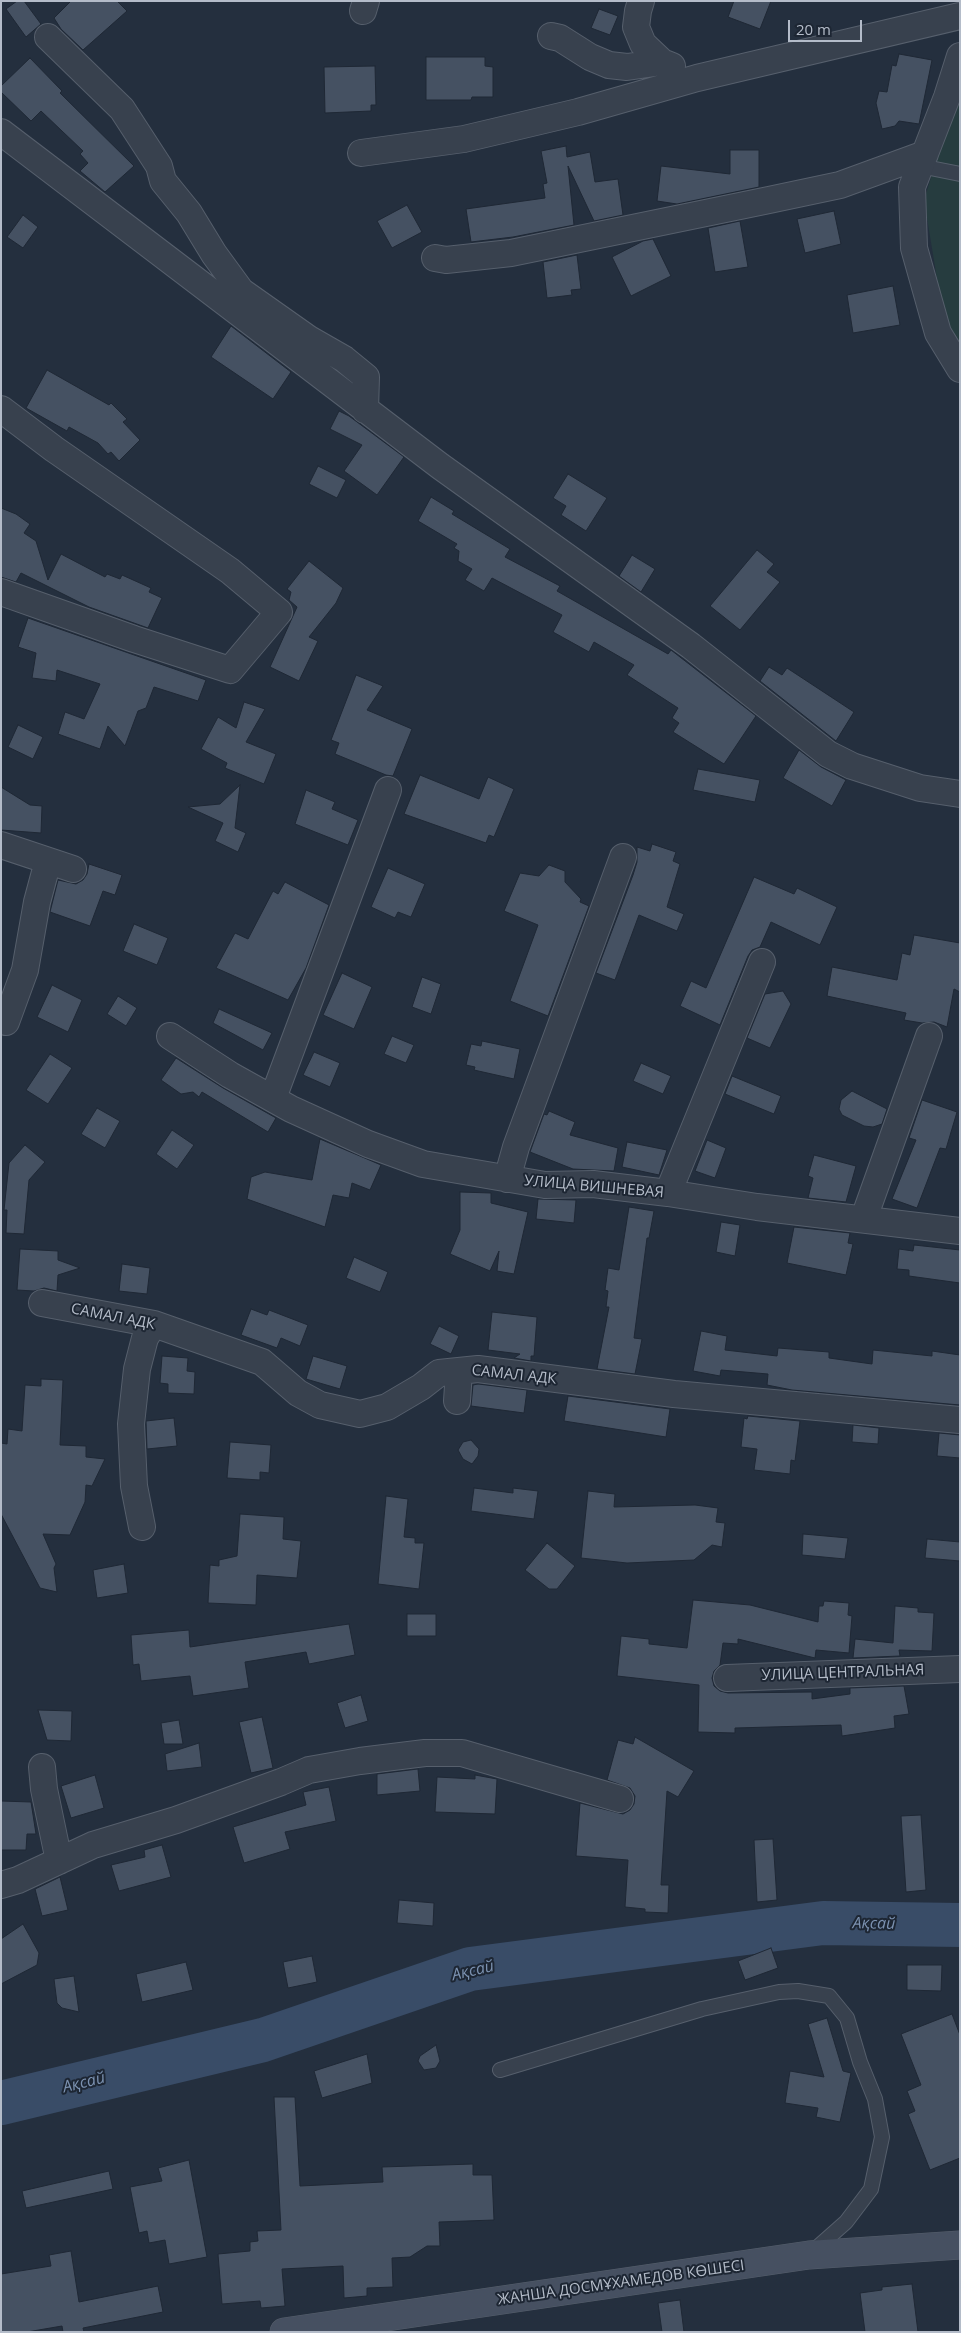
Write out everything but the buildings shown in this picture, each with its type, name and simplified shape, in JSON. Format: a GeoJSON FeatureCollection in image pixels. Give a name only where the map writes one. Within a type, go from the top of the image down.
{"type":"FeatureCollection","features":[{"type":"Feature","properties":{"kind":"street"},"geometry":{"type":"LineString","coordinates":[[641,1],[636,28],[643,44],[662,62],[700,77]]}},
{"type":"Feature","properties":{"kind":"street"},"geometry":{"type":"LineString","coordinates":[[361,153],[464,139],[578,112],[700,77],[960,16]]}},
{"type":"Feature","properties":{"kind":"street"},"geometry":{"type":"LineString","coordinates":[[48,36],[122,109],[158,166],[163,180],[189,213],[214,254],[242,291],[309,339],[344,359],[366,377],[366,410]]}},
{"type":"Feature","properties":{"kind":"street"},"geometry":{"type":"LineString","coordinates":[[551,36],[560,38],[590,57],[609,65],[627,67],[662,62]]}},
{"type":"Feature","properties":{"kind":"street"},"geometry":{"type":"LineString","coordinates":[[960,56],[912,186],[914,248],[938,332],[960,369]]}},
{"type":"Feature","properties":{"kind":"street"},"geometry":{"type":"LineString","coordinates":[[1,132],[484,499],[691,646],[828,754],[852,766],[920,788],[960,794]]}},
{"type":"Feature","properties":{"kind":"street"},"geometry":{"type":"LineString","coordinates":[[435,258],[446,260],[511,253],[840,185],[922,160]]}},
{"type":"Feature","properties":{"kind":"street"},"geometry":{"type":"LineString","coordinates":[[1,409],[230,571],[279,612],[230,670],[134,640],[1,592]]}},
{"type":"Feature","properties":{"kind":"street"},"geometry":{"type":"LineString","coordinates":[[273,1098],[388,790]]}},
{"type":"Feature","properties":{"kind":"street"},"geometry":{"type":"LineString","coordinates":[[1,845],[73,869]]}},
{"type":"Feature","properties":{"kind":"street"},"geometry":{"type":"LineString","coordinates":[[507,1179],[516,1147],[623,857]]}},
{"type":"Feature","properties":{"kind":"street"},"geometry":{"type":"LineString","coordinates":[[6,1022],[25,970],[37,902],[48,861]]}},
{"type":"Feature","properties":{"kind":"street"},"geometry":{"type":"LineString","coordinates":[[668,1193],[762,962]]}},
{"type":"Feature","properties":{"kind":"street","name":"УЛИЦА ВИШНЕВАЯ"},"geometry":{"type":"LineString","coordinates":[[170,1036],[230,1075],[291,1110],[368,1144],[424,1164],[545,1185],[593,1184],[668,1193],[757,1207],[864,1218],[960,1231]]}},
{"type":"Feature","properties":{"kind":"street"},"geometry":{"type":"LineString","coordinates":[[864,1218],[929,1036]]}},
{"type":"Feature","properties":{"kind":"street","name":"САМАЛ АДК"},"geometry":{"type":"LineString","coordinates":[[42,1303],[154,1324],[262,1362],[298,1393],[320,1405],[360,1414],[387,1406],[422,1387],[439,1373],[478,1369],[674,1394],[960,1420]]}},
{"type":"Feature","properties":{"kind":"street"},"geometry":{"type":"LineString","coordinates":[[142,1526],[134,1486],[132,1414],[137,1369],[145,1338],[154,1324]]}},
{"type":"Feature","properties":{"kind":"street"},"geometry":{"type":"LineString","coordinates":[[457,1401],[459,1371]]}},
{"type":"Feature","properties":{"kind":"street","name":"УЛИЦА ЦЕНТРАЛЬНАЯ"},"geometry":{"type":"LineString","coordinates":[[727,1678],[960,1669]]}},
{"type":"Feature","properties":{"kind":"street"},"geometry":{"type":"LineString","coordinates":[[1,1885],[93,1845],[176,1820],[310,1770],[425,1753],[462,1753],[620,1799]]}},
{"type":"Feature","properties":{"kind":"street"},"geometry":{"type":"LineString","coordinates":[[42,1767],[44,1789],[59,1861]]}},
{"type":"Feature","properties":{"kind":"street","name":"ЖАНША ДОСМҰХАМЕДОВ КӨШЕСІ"},"geometry":{"type":"LineString","coordinates":[[284,2332],[809,2255],[960,2245]]}},
{"type":"Feature","properties":{"kind":"lane"},"geometry":{"type":"LineString","coordinates":[[922,160],[960,174]]}},
{"type":"Feature","properties":{"kind":"lane"},"geometry":{"type":"LineString","coordinates":[[500,2070],[702,2009],[779,1992],[798,1991],[830,1996],[847,2018],[860,2062],[876,2099],[882,2137],[871,2188],[846,2222],[809,2255]]}},
{"type":"Feature","properties":{"kind":"green space"},"geometry":{"type":"Polygon","coordinates":[[[960,85],[960,348],[945,327],[924,200],[960,85]]]}},
{"type":"Feature","properties":{"kind":"waterway","name":"Ақсай"},"geometry":{"type":"LineString","coordinates":[[1,2103],[263,2040],[470,1969],[823,1923],[960,1925]]}}]}
